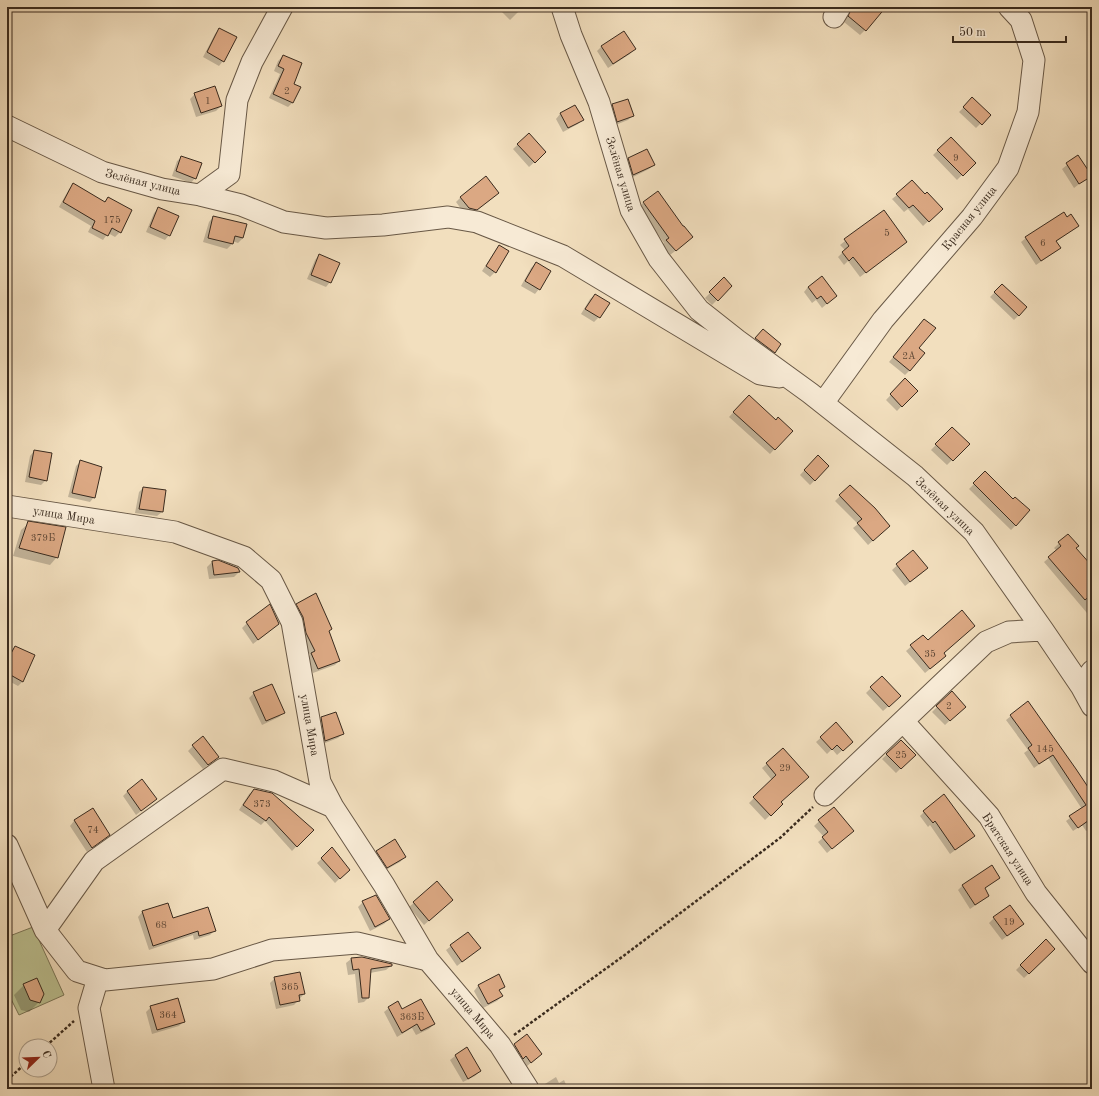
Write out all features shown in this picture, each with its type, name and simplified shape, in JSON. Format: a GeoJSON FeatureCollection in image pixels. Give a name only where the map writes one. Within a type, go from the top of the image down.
{"type":"FeatureCollection","features":[{"type":"Feature","properties":{"kind":"street"},"geometry":{"type":"LineString","coordinates":[[241,205],[229,174],[237,100],[252,62],[282,7]]}},
{"type":"Feature","properties":{"kind":"street","name":"Зелёная улица"},"geometry":{"type":"LineString","coordinates":[[562,7],[571,35],[599,102],[631,210],[659,259],[699,310],[823,403],[915,476],[974,532],[1042,630],[1086,679],[1092,706]]}},
{"type":"Feature","properties":{"kind":"street","name":"Красная улица"},"geometry":{"type":"LineString","coordinates":[[823,403],[883,320],[972,217],[1008,168],[1028,112],[1034,60],[1021,20],[1008,7]]}},
{"type":"Feature","properties":{"kind":"street"},"geometry":{"type":"LineString","coordinates":[[1029,7],[1034,60]]}},
{"type":"Feature","properties":{"kind":"street","name":"Зелёная улица"},"geometry":{"type":"LineString","coordinates":[[7,126],[102,172],[162,189],[200,195],[241,205],[284,222],[326,228],[383,225],[448,217],[478,222],[563,256],[760,374],[791,379]]}},
{"type":"Feature","properties":{"kind":"street"},"geometry":{"type":"LineString","coordinates":[[200,195],[229,174]]}},
{"type":"Feature","properties":{"kind":"street","name":"улица Мира"},"geometry":{"type":"LineString","coordinates":[[7,506],[175,532],[244,557],[271,580],[292,622],[320,782],[333,807],[384,885],[428,960],[500,1045],[528,1089]]}},
{"type":"Feature","properties":{"kind":"street"},"geometry":{"type":"LineString","coordinates":[[825,795],[986,642],[1009,632],[1042,630]]}},
{"type":"Feature","properties":{"kind":"street","name":"Братская улица"},"geometry":{"type":"LineString","coordinates":[[903,721],[990,816],[1036,893],[1092,963]]}},
{"type":"Feature","properties":{"kind":"street"},"geometry":{"type":"LineString","coordinates":[[45,930],[94,861],[223,769],[274,781],[333,807]]}},
{"type":"Feature","properties":{"kind":"street"},"geometry":{"type":"LineString","coordinates":[[7,845],[45,930],[77,971],[102,979],[213,969],[272,950],[357,943],[428,960]]}},
{"type":"Feature","properties":{"kind":"street"},"geometry":{"type":"LineString","coordinates":[[102,979],[89,1008],[104,1089]]}},
{"type":"Feature","properties":{"kind":"path"},"geometry":{"type":"LineString","coordinates":[[500,1045],[622,957],[780,838],[825,795]]}},
{"type":"Feature","properties":{"kind":"path"},"geometry":{"type":"LineString","coordinates":[[55,1038],[89,1008]]}},
{"type":"Feature","properties":{"kind":"path"},"geometry":{"type":"LineString","coordinates":[[7,1080],[18,1071]]}},
{"type":"Feature","properties":{"kind":"green space"},"geometry":{"type":"Polygon","coordinates":[[[33,927],[64,995],[19,1015],[11,999],[7,1000],[7,937],[33,927]]]}},
{"type":"Feature","properties":{"kind":"building"},"geometry":{"type":"Polygon","coordinates":[[[852,7],[886,7],[866,31],[848,16],[852,7]]]}},
{"type":"Feature","properties":{"kind":"building"},"geometry":{"type":"Polygon","coordinates":[[[219,28],[237,37],[224,62],[207,52],[219,28]]]}},
{"type":"Feature","properties":{"kind":"building"},"geometry":{"type":"Polygon","coordinates":[[[624,31],[636,49],[613,64],[601,46],[624,31]]]}},
{"type":"Feature","properties":{"kind":"building"},"geometry":{"type":"Polygon","coordinates":[[[283,55],[302,63],[294,84],[301,87],[293,103],[273,94],[284,69],[278,66],[283,55]]]}},
{"type":"Feature","properties":{"kind":"building"},"geometry":{"type":"Polygon","coordinates":[[[215,86],[222,106],[201,113],[194,93],[215,86]]]}},
{"type":"Feature","properties":{"kind":"building"},"geometry":{"type":"Polygon","coordinates":[[[972,97],[991,115],[982,125],[963,107],[972,97]]]}},
{"type":"Feature","properties":{"kind":"building"},"geometry":{"type":"Polygon","coordinates":[[[628,99],[634,116],[617,122],[612,104],[628,99]]]}},
{"type":"Feature","properties":{"kind":"building"},"geometry":{"type":"Polygon","coordinates":[[[575,105],[584,120],[568,128],[560,113],[575,105]]]}},
{"type":"Feature","properties":{"kind":"building"},"geometry":{"type":"Polygon","coordinates":[[[529,133],[546,152],[535,163],[517,144],[529,133]]]}},
{"type":"Feature","properties":{"kind":"building"},"geometry":{"type":"Polygon","coordinates":[[[951,137],[976,163],[963,176],[937,150],[951,137]]]}},
{"type":"Feature","properties":{"kind":"building"},"geometry":{"type":"Polygon","coordinates":[[[647,149],[655,165],[633,175],[628,158],[647,149]]]}},
{"type":"Feature","properties":{"kind":"building"},"geometry":{"type":"Polygon","coordinates":[[[1078,155],[1092,176],[1079,184],[1066,163],[1078,155]]]}},
{"type":"Feature","properties":{"kind":"building"},"geometry":{"type":"Polygon","coordinates":[[[181,156],[202,163],[196,179],[176,171],[181,156]]]}},
{"type":"Feature","properties":{"kind":"building"},"geometry":{"type":"Polygon","coordinates":[[[486,176],[499,193],[477,210],[469,208],[460,197],[486,176]]]}},
{"type":"Feature","properties":{"kind":"building"},"geometry":{"type":"Polygon","coordinates":[[[912,180],[925,194],[927,192],[943,209],[929,222],[913,205],[909,208],[896,194],[912,180]]]}},
{"type":"Feature","properties":{"kind":"building"},"geometry":{"type":"Polygon","coordinates":[[[73,183],[105,202],[108,197],[132,210],[121,233],[112,228],[108,236],[92,228],[95,221],[63,202],[73,183]]]}},
{"type":"Feature","properties":{"kind":"building"},"geometry":{"type":"Polygon","coordinates":[[[658,191],[683,226],[693,237],[676,251],[666,240],[669,238],[643,202],[658,191]]]}},
{"type":"Feature","properties":{"kind":"building"},"geometry":{"type":"Polygon","coordinates":[[[158,207],[179,216],[170,236],[150,227],[158,207]]]}},
{"type":"Feature","properties":{"kind":"building"},"geometry":{"type":"Polygon","coordinates":[[[884,210],[907,242],[866,273],[853,257],[849,261],[842,252],[849,246],[844,239],[884,210]]]}},
{"type":"Feature","properties":{"kind":"building"},"geometry":{"type":"Polygon","coordinates":[[[1064,212],[1067,217],[1071,214],[1079,226],[1056,241],[1061,248],[1041,261],[1025,237],[1064,212]]]}},
{"type":"Feature","properties":{"kind":"building"},"geometry":{"type":"Polygon","coordinates":[[[213,216],[247,224],[243,238],[235,236],[233,244],[208,238],[213,216]]]}},
{"type":"Feature","properties":{"kind":"building"},"geometry":{"type":"Polygon","coordinates":[[[499,245],[509,251],[496,273],[486,266],[499,245]]]}},
{"type":"Feature","properties":{"kind":"building"},"geometry":{"type":"Polygon","coordinates":[[[319,254],[340,263],[331,283],[311,275],[319,254]]]}},
{"type":"Feature","properties":{"kind":"building"},"geometry":{"type":"Polygon","coordinates":[[[536,262],[551,271],[540,290],[525,281],[536,262]]]}},
{"type":"Feature","properties":{"kind":"building"},"geometry":{"type":"Polygon","coordinates":[[[822,276],[837,296],[827,304],[821,296],[817,299],[808,287],[822,276]]]}},
{"type":"Feature","properties":{"kind":"building"},"geometry":{"type":"Polygon","coordinates":[[[724,277],[732,286],[718,301],[709,292],[724,277]]]}},
{"type":"Feature","properties":{"kind":"building"},"geometry":{"type":"Polygon","coordinates":[[[1002,284],[1027,307],[1019,316],[994,292],[1002,284]]]}},
{"type":"Feature","properties":{"kind":"building"},"geometry":{"type":"Polygon","coordinates":[[[595,294],[610,303],[600,318],[585,309],[595,294]]]}},
{"type":"Feature","properties":{"kind":"building"},"geometry":{"type":"Polygon","coordinates":[[[924,319],[936,328],[919,348],[925,353],[910,371],[893,357],[924,319]]]}},
{"type":"Feature","properties":{"kind":"building"},"geometry":{"type":"Polygon","coordinates":[[[763,329],[781,344],[775,353],[755,338],[763,329]]]}},
{"type":"Feature","properties":{"kind":"building"},"geometry":{"type":"Polygon","coordinates":[[[905,378],[918,391],[902,407],[890,394],[905,378]]]}},
{"type":"Feature","properties":{"kind":"building"},"geometry":{"type":"Polygon","coordinates":[[[749,395],[776,420],[778,417],[793,431],[775,450],[733,412],[749,395]]]}},
{"type":"Feature","properties":{"kind":"building"},"geometry":{"type":"Polygon","coordinates":[[[952,427],[970,444],[953,461],[935,444],[952,427]]]}},
{"type":"Feature","properties":{"kind":"building"},"geometry":{"type":"Polygon","coordinates":[[[34,450],[52,453],[47,481],[29,477],[34,450]]]}},
{"type":"Feature","properties":{"kind":"building"},"geometry":{"type":"Polygon","coordinates":[[[818,455],[829,466],[815,481],[804,470],[818,455]]]}},
{"type":"Feature","properties":{"kind":"building"},"geometry":{"type":"Polygon","coordinates":[[[80,460],[102,467],[95,498],[72,493],[80,460]]]}},
{"type":"Feature","properties":{"kind":"building"},"geometry":{"type":"Polygon","coordinates":[[[985,471],[1013,499],[1015,497],[1030,510],[1016,526],[973,483],[985,471]]]}},
{"type":"Feature","properties":{"kind":"building"},"geometry":{"type":"Polygon","coordinates":[[[850,485],[875,508],[890,526],[873,541],[857,523],[862,519],[839,495],[850,485]]]}},
{"type":"Feature","properties":{"kind":"building"},"geometry":{"type":"Polygon","coordinates":[[[143,487],[166,490],[163,512],[139,509],[143,487]]]}},
{"type":"Feature","properties":{"kind":"building"},"geometry":{"type":"Polygon","coordinates":[[[28,521],[66,527],[58,558],[19,548],[28,521]]]}},
{"type":"Feature","properties":{"kind":"building"},"geometry":{"type":"Polygon","coordinates":[[[1068,534],[1079,546],[1076,548],[1092,566],[1092,594],[1085,600],[1048,557],[1061,546],[1058,542],[1068,534]]]}},
{"type":"Feature","properties":{"kind":"building"},"geometry":{"type":"Polygon","coordinates":[[[913,550],[928,568],[910,582],[896,564],[913,550]]]}},
{"type":"Feature","properties":{"kind":"building"},"geometry":{"type":"Polygon","coordinates":[[[218,560],[238,568],[240,572],[214,575],[212,561],[218,560]]]}},
{"type":"Feature","properties":{"kind":"building"},"geometry":{"type":"Polygon","coordinates":[[[316,593],[332,629],[329,631],[340,661],[318,669],[311,653],[315,651],[306,633],[303,617],[296,604],[316,593]]]}},
{"type":"Feature","properties":{"kind":"building"},"geometry":{"type":"Polygon","coordinates":[[[270,604],[279,624],[258,640],[246,622],[270,604]]]}},
{"type":"Feature","properties":{"kind":"building"},"geometry":{"type":"Polygon","coordinates":[[[962,610],[975,626],[944,653],[946,656],[930,669],[910,645],[923,635],[928,640],[962,610]]]}},
{"type":"Feature","properties":{"kind":"building"},"geometry":{"type":"Polygon","coordinates":[[[15,646],[35,655],[23,682],[7,673],[7,661],[15,646]]]}},
{"type":"Feature","properties":{"kind":"building"},"geometry":{"type":"Polygon","coordinates":[[[882,676],[901,696],[889,707],[870,687],[882,676]]]}},
{"type":"Feature","properties":{"kind":"building"},"geometry":{"type":"Polygon","coordinates":[[[272,684],[285,713],[266,721],[253,692],[272,684]]]}},
{"type":"Feature","properties":{"kind":"building"},"geometry":{"type":"Polygon","coordinates":[[[952,691],[966,707],[950,721],[936,706],[952,691]]]}},
{"type":"Feature","properties":{"kind":"building"},"geometry":{"type":"Polygon","coordinates":[[[1028,701],[1092,793],[1092,818],[1078,828],[1069,816],[1086,805],[1053,755],[1039,764],[1028,748],[1032,745],[1010,715],[1028,701]]]}},
{"type":"Feature","properties":{"kind":"building"},"geometry":{"type":"Polygon","coordinates":[[[336,712],[344,734],[325,741],[321,717],[336,712]]]}},
{"type":"Feature","properties":{"kind":"building"},"geometry":{"type":"Polygon","coordinates":[[[836,722],[853,742],[843,751],[837,745],[832,750],[820,737],[836,722]]]}},
{"type":"Feature","properties":{"kind":"building"},"geometry":{"type":"Polygon","coordinates":[[[203,736],[219,757],[208,765],[192,745],[203,736]]]}},
{"type":"Feature","properties":{"kind":"building"},"geometry":{"type":"Polygon","coordinates":[[[901,740],[916,755],[901,769],[886,754],[901,740]]]}},
{"type":"Feature","properties":{"kind":"building"},"geometry":{"type":"Polygon","coordinates":[[[783,748],[809,777],[781,802],[783,804],[771,816],[753,797],[776,775],[766,763],[783,748]]]}},
{"type":"Feature","properties":{"kind":"building"},"geometry":{"type":"Polygon","coordinates":[[[142,779],[157,799],[141,811],[127,791],[142,779]]]}},
{"type":"Feature","properties":{"kind":"building"},"geometry":{"type":"Polygon","coordinates":[[[254,789],[272,793],[314,830],[297,847],[269,817],[266,821],[243,805],[254,789]]]}},
{"type":"Feature","properties":{"kind":"building"},"geometry":{"type":"Polygon","coordinates":[[[944,794],[975,836],[955,850],[935,821],[933,823],[923,811],[944,794]]]}},
{"type":"Feature","properties":{"kind":"building"},"geometry":{"type":"Polygon","coordinates":[[[834,807],[854,831],[832,849],[822,837],[828,832],[818,820],[834,807]]]}},
{"type":"Feature","properties":{"kind":"building"},"geometry":{"type":"Polygon","coordinates":[[[93,808],[110,835],[92,848],[74,820],[93,808]]]}},
{"type":"Feature","properties":{"kind":"building"},"geometry":{"type":"Polygon","coordinates":[[[395,839],[406,857],[387,868],[376,851],[395,839]]]}},
{"type":"Feature","properties":{"kind":"building"},"geometry":{"type":"Polygon","coordinates":[[[332,847],[350,870],[340,879],[321,858],[332,847]]]}},
{"type":"Feature","properties":{"kind":"building"},"geometry":{"type":"Polygon","coordinates":[[[992,865],[1000,878],[985,888],[989,896],[975,905],[962,885],[992,865]]]}},
{"type":"Feature","properties":{"kind":"building"},"geometry":{"type":"Polygon","coordinates":[[[437,881],[453,900],[429,921],[413,902],[437,881]]]}},
{"type":"Feature","properties":{"kind":"building"},"geometry":{"type":"Polygon","coordinates":[[[376,895],[390,919],[375,927],[362,901],[376,895]]]}},
{"type":"Feature","properties":{"kind":"building"},"geometry":{"type":"Polygon","coordinates":[[[168,903],[173,918],[208,907],[216,931],[199,936],[198,931],[153,946],[142,911],[168,903]]]}},
{"type":"Feature","properties":{"kind":"building"},"geometry":{"type":"Polygon","coordinates":[[[1010,905],[1024,924],[1007,936],[993,917],[1010,905]]]}},
{"type":"Feature","properties":{"kind":"building"},"geometry":{"type":"Polygon","coordinates":[[[468,932],[481,948],[462,962],[450,945],[468,932]]]}},
{"type":"Feature","properties":{"kind":"building"},"geometry":{"type":"Polygon","coordinates":[[[1046,939],[1055,949],[1029,974],[1020,965],[1046,939]]]}},
{"type":"Feature","properties":{"kind":"building"},"geometry":{"type":"Polygon","coordinates":[[[362,957],[392,964],[392,966],[371,969],[369,998],[362,998],[359,969],[353,970],[351,958],[362,957]]]}},
{"type":"Feature","properties":{"kind":"building"},"geometry":{"type":"Polygon","coordinates":[[[300,972],[305,994],[299,995],[300,1001],[280,1005],[274,977],[300,972]]]}},
{"type":"Feature","properties":{"kind":"building"},"geometry":{"type":"Polygon","coordinates":[[[499,974],[505,987],[499,990],[503,996],[488,1004],[478,985],[499,974]]]}},
{"type":"Feature","properties":{"kind":"building"},"geometry":{"type":"Polygon","coordinates":[[[37,978],[44,994],[40,1003],[30,1000],[23,984],[37,978]]]}},
{"type":"Feature","properties":{"kind":"building"},"geometry":{"type":"Polygon","coordinates":[[[178,998],[185,1022],[157,1030],[150,1006],[178,998]]]}},
{"type":"Feature","properties":{"kind":"building"},"geometry":{"type":"Polygon","coordinates":[[[421,999],[435,1024],[421,1031],[417,1024],[402,1033],[388,1007],[398,1001],[402,1009],[421,999]]]}},
{"type":"Feature","properties":{"kind":"building"},"geometry":{"type":"Polygon","coordinates":[[[527,1034],[542,1054],[531,1063],[526,1056],[523,1059],[514,1044],[527,1034]]]}},
{"type":"Feature","properties":{"kind":"building"},"geometry":{"type":"Polygon","coordinates":[[[467,1047],[481,1071],[468,1079],[455,1055],[467,1047]]]}}]}
